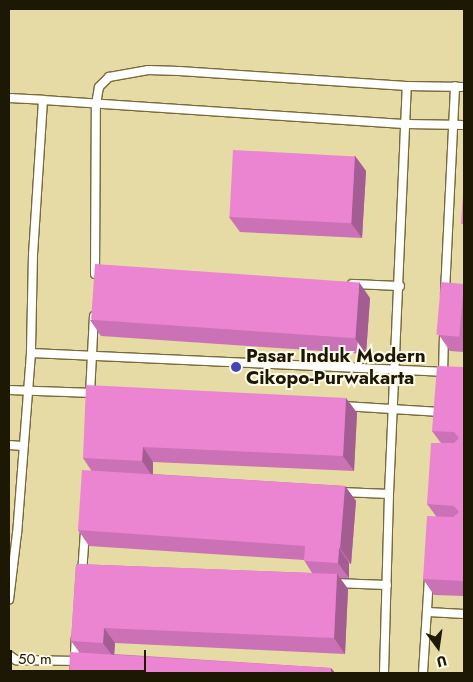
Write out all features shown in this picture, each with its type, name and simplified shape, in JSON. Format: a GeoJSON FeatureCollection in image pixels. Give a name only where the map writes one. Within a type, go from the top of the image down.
{"type":"FeatureCollection","features":[{"type":"Feature","properties":{"kind":"lane"},"geometry":{"type":"LineString","coordinates":[[95,282],[96,104],[99,87],[109,77],[148,70],[408,86],[464,86]]}},
{"type":"Feature","properties":{"kind":"lane"},"geometry":{"type":"LineString","coordinates":[[384,673],[389,494],[408,86]]}},
{"type":"Feature","properties":{"kind":"lane"},"geometry":{"type":"LineString","coordinates":[[444,298],[455,86]]}},
{"type":"Feature","properties":{"kind":"lane"},"geometry":{"type":"LineString","coordinates":[[9,98],[407,124],[464,125]]}},
{"type":"Feature","properties":{"kind":"lane"},"geometry":{"type":"LineString","coordinates":[[9,600],[13,533],[31,353],[33,254],[43,100]]}},
{"type":"Feature","properties":{"kind":"lane"},"geometry":{"type":"LineString","coordinates":[[95,272],[105,273]]}},
{"type":"Feature","properties":{"kind":"lane"},"geometry":{"type":"LineString","coordinates":[[341,284],[400,286]]}},
{"type":"Feature","properties":{"kind":"lane"},"geometry":{"type":"LineString","coordinates":[[445,289],[454,290]]}},
{"type":"Feature","properties":{"kind":"lane"},"geometry":{"type":"LineString","coordinates":[[90,402],[94,310]]}},
{"type":"Feature","properties":{"kind":"lane"},"geometry":{"type":"LineString","coordinates":[[442,388],[444,326]]}},
{"type":"Feature","properties":{"kind":"lane"},"geometry":{"type":"LineString","coordinates":[[31,353],[464,373]]}},
{"type":"Feature","properties":{"kind":"lane"},"geometry":{"type":"LineString","coordinates":[[9,390],[100,393]]}},
{"type":"Feature","properties":{"kind":"lane"},"geometry":{"type":"LineString","coordinates":[[335,406],[394,409],[441,408],[440,422]]}},
{"type":"Feature","properties":{"kind":"lane"},"geometry":{"type":"LineString","coordinates":[[9,445],[22,446]]}},
{"type":"Feature","properties":{"kind":"lane"},"geometry":{"type":"LineString","coordinates":[[330,491],[389,494]]}},
{"type":"Feature","properties":{"kind":"lane"},"geometry":{"type":"LineString","coordinates":[[81,583],[85,527]]}},
{"type":"Feature","properties":{"kind":"lane"},"geometry":{"type":"LineString","coordinates":[[82,574],[92,574]]}},
{"type":"Feature","properties":{"kind":"lane"},"geometry":{"type":"LineString","coordinates":[[423,673],[429,574]]}},
{"type":"Feature","properties":{"kind":"lane"},"geometry":{"type":"LineString","coordinates":[[328,583],[387,585]]}},
{"type":"Feature","properties":{"kind":"lane"},"geometry":{"type":"LineString","coordinates":[[428,612],[464,614]]}},
{"type":"Feature","properties":{"kind":"lane"},"geometry":{"type":"LineString","coordinates":[[74,673],[77,632]]}},
{"type":"Feature","properties":{"kind":"lane"},"geometry":{"type":"LineString","coordinates":[[9,655],[16,660],[84,661]]}},
{"type":"Feature","properties":{"kind":"building"},"geometry":{"type":"Polygon","coordinates":[[[233,150],[355,156],[351,223],[229,217],[233,150]]]}},
{"type":"Feature","properties":{"kind":"building"},"geometry":{"type":"Polygon","coordinates":[[[464,179],[464,224],[461,224],[464,179]]]}},
{"type":"Feature","properties":{"kind":"building"},"geometry":{"type":"Polygon","coordinates":[[[95,264],[359,282],[355,338],[91,320],[95,264]]]}},
{"type":"Feature","properties":{"kind":"building"},"geometry":{"type":"Polygon","coordinates":[[[441,282],[464,284],[459,337],[436,335],[441,282]]]}},
{"type":"Feature","properties":{"kind":"building"},"geometry":{"type":"Polygon","coordinates":[[[437,366],[464,367],[464,581],[423,579],[427,516],[453,517],[459,512],[454,506],[427,504],[431,443],[454,443],[459,438],[454,432],[432,431],[437,366]]]}},
{"type":"Feature","properties":{"kind":"building"},"geometry":{"type":"Polygon","coordinates":[[[86,385],[346,398],[343,456],[143,447],[142,461],[83,458],[86,385]]]}},
{"type":"Feature","properties":{"kind":"building"},"geometry":{"type":"Polygon","coordinates":[[[82,470],[345,486],[338,563],[304,561],[305,546],[78,530],[82,470]]]}},
{"type":"Feature","properties":{"kind":"building"},"geometry":{"type":"Polygon","coordinates":[[[76,564],[337,574],[334,638],[104,628],[103,643],[71,641],[76,564]]]}},
{"type":"Feature","properties":{"kind":"building"},"geometry":{"type":"Polygon","coordinates":[[[70,652],[331,668],[331,673],[69,673],[70,652]]]}},
{"type":"Feature","properties":{"kind":"place","name":"Pasar Induk Modern Cikopo-Purwakarta"},"geometry":{"type":"Point","coordinates":[236,367]}}]}
